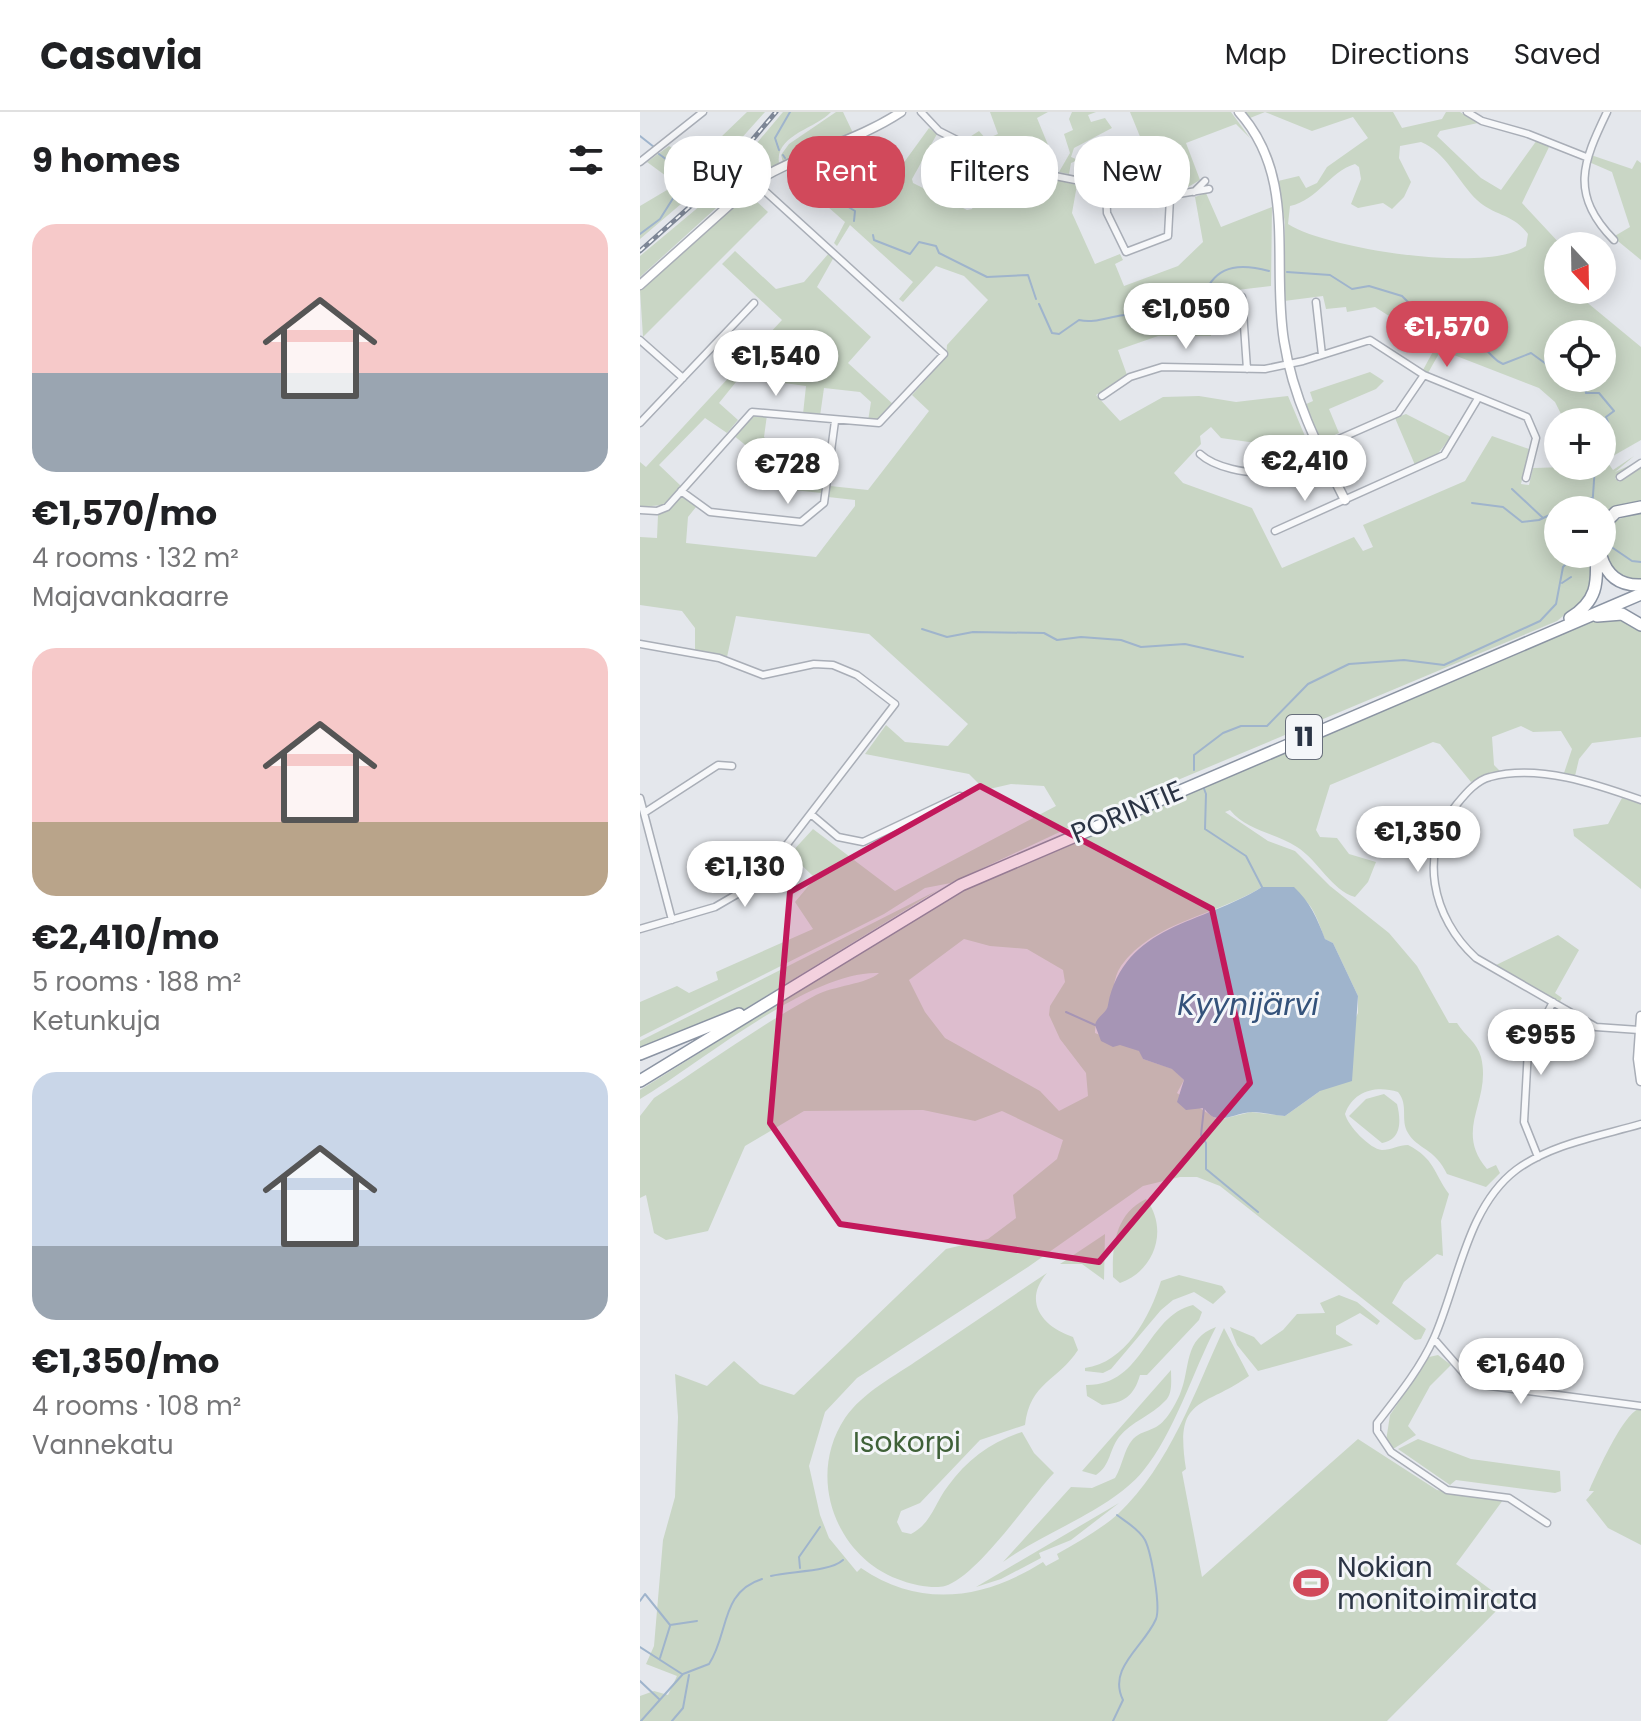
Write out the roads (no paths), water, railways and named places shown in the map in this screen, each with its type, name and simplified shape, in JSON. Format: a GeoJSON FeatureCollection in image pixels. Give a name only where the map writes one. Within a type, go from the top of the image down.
{"type":"FeatureCollection","features":[{"type":"Feature","properties":{"kind":"highway"},"geometry":{"type":"LineString","coordinates":[[1616,512],[1641,507]]}},
{"type":"Feature","properties":{"kind":"highway"},"geometry":{"type":"LineString","coordinates":[[1556,629],[1593,596],[1598,582],[1598,568]]}},
{"type":"Feature","properties":{"kind":"highway"},"geometry":{"type":"LineString","coordinates":[[1607,568],[1612,577],[1623,584],[1641,585]]}},
{"type":"Feature","properties":{"kind":"highway","name":"PORINTIE"},"geometry":{"type":"LineString","coordinates":[[640,1081],[961,885],[1641,594]]}},
{"type":"Feature","properties":{"kind":"highway"},"geometry":{"type":"LineString","coordinates":[[1585,617],[1622,614],[1641,625]]}},
{"type":"Feature","properties":{"kind":"highway"},"geometry":{"type":"LineString","coordinates":[[640,1054],[787,991]]}},
{"type":"Feature","properties":{"kind":"street"},"geometry":{"type":"LineString","coordinates":[[640,162],[703,112]]}},
{"type":"Feature","properties":{"kind":"street"},"geometry":{"type":"LineString","coordinates":[[771,172],[880,125],[901,112]]}},
{"type":"Feature","properties":{"kind":"street"},"geometry":{"type":"LineString","coordinates":[[921,112],[939,131],[998,163],[1074,180]]}},
{"type":"Feature","properties":{"kind":"street"},"geometry":{"type":"LineString","coordinates":[[1239,112],[1268,158],[1279,196],[1281,318],[1288,365],[1318,447],[1345,500]]}},
{"type":"Feature","properties":{"kind":"street"},"geometry":{"type":"LineString","coordinates":[[1467,112],[1482,121],[1528,134],[1586,157]]}},
{"type":"Feature","properties":{"kind":"street"},"geometry":{"type":"LineString","coordinates":[[1607,112],[1586,157],[1583,176],[1589,201],[1609,232]]}},
{"type":"Feature","properties":{"kind":"street"},"geometry":{"type":"LineString","coordinates":[[1190,193],[1207,185]]}},
{"type":"Feature","properties":{"kind":"street"},"geometry":{"type":"LineString","coordinates":[[640,510],[662,510],[752,412],[872,425],[885,420],[941,359],[944,351],[771,196]]}},
{"type":"Feature","properties":{"kind":"street"},"geometry":{"type":"LineString","coordinates":[[640,285],[726,208]]}},
{"type":"Feature","properties":{"kind":"street"},"geometry":{"type":"LineString","coordinates":[[1107,208],[1126,252],[1168,236],[1169,208]]}},
{"type":"Feature","properties":{"kind":"street"},"geometry":{"type":"LineString","coordinates":[[1242,297],[1247,369]]}},
{"type":"Feature","properties":{"kind":"street"},"geometry":{"type":"LineString","coordinates":[[1316,302],[1322,355]]}},
{"type":"Feature","properties":{"kind":"street"},"geometry":{"type":"LineString","coordinates":[[640,423],[754,303]]}},
{"type":"Feature","properties":{"kind":"street"},"geometry":{"type":"LineString","coordinates":[[640,340],[683,378]]}},
{"type":"Feature","properties":{"kind":"street"},"geometry":{"type":"LineString","coordinates":[[1102,396],[1130,377],[1162,367],[1247,369],[1288,365],[1370,340],[1424,375],[1477,400],[1527,417],[1536,438],[1526,478]]}},
{"type":"Feature","properties":{"kind":"street"},"geometry":{"type":"LineString","coordinates":[[1200,454],[1212,462],[1258,473],[1398,413],[1424,375]]}},
{"type":"Feature","properties":{"kind":"street"},"geometry":{"type":"LineString","coordinates":[[1275,531],[1444,455],[1477,400]]}},
{"type":"Feature","properties":{"kind":"street"},"geometry":{"type":"LineString","coordinates":[[681,491],[710,512],[801,522],[824,503],[835,421]]}},
{"type":"Feature","properties":{"kind":"street"},"geometry":{"type":"LineString","coordinates":[[1620,477],[1641,463]]}},
{"type":"Feature","properties":{"kind":"street"},"geometry":{"type":"LineString","coordinates":[[640,644],[719,658],[763,675],[785,673],[814,664],[833,665],[857,675],[895,704],[758,882],[728,901],[640,929]]}},
{"type":"Feature","properties":{"kind":"street"},"geometry":{"type":"LineString","coordinates":[[644,813],[718,765],[732,766]]}},
{"type":"Feature","properties":{"kind":"street"},"geometry":{"type":"LineString","coordinates":[[1639,1030],[1596,1027],[1476,958],[1452,933],[1440,910],[1433,875],[1438,839],[1444,824],[1463,796],[1492,776],[1559,777],[1641,800]]}},
{"type":"Feature","properties":{"kind":"street"},"geometry":{"type":"LineString","coordinates":[[812,815],[838,837],[863,842],[960,796]]}},
{"type":"Feature","properties":{"kind":"street"},"geometry":{"type":"LineString","coordinates":[[640,798],[672,920]]}},
{"type":"Feature","properties":{"kind":"street"},"geometry":{"type":"LineString","coordinates":[[1538,1157],[1524,1122],[1528,1050],[1553,1002]]}},
{"type":"Feature","properties":{"kind":"street"},"geometry":{"type":"LineString","coordinates":[[1641,1016],[1641,1081]]}},
{"type":"Feature","properties":{"kind":"street"},"geometry":{"type":"LineString","coordinates":[[1547,1523],[1509,1498],[1447,1490],[1391,1452],[1382,1440],[1377,1423],[1410,1380],[1434,1339],[1487,1203],[1503,1182],[1538,1157],[1641,1124]]}},
{"type":"Feature","properties":{"kind":"street"},"geometry":{"type":"LineString","coordinates":[[1434,1339],[1468,1378],[1483,1385],[1641,1406]]}},
{"type":"Feature","properties":{"kind":"water","name":"Kyynijärvi"},"geometry":{"type":"Polygon","coordinates":[[[1262,887],[1294,887],[1300,893],[1325,939],[1333,943],[1358,996],[1352,1081],[1320,1091],[1285,1116],[1252,1112],[1220,1118],[1209,1114],[1204,1108],[1186,1110],[1177,1102],[1184,1080],[1172,1069],[1143,1059],[1139,1051],[1120,1045],[1113,1047],[1101,1041],[1095,1025],[1107,1008],[1117,978],[1131,957],[1148,942],[1262,887]]]}},
{"type":"Feature","properties":{"kind":"waterway"},"geometry":{"type":"LineString","coordinates":[[779,150],[775,138],[790,112]]}},
{"type":"Feature","properties":{"kind":"waterway"},"geometry":{"type":"LineString","coordinates":[[640,136],[654,147]]}},
{"type":"Feature","properties":{"kind":"waterway"},"geometry":{"type":"LineString","coordinates":[[659,154],[664,158]]}},
{"type":"Feature","properties":{"kind":"waterway"},"geometry":{"type":"LineString","coordinates":[[640,234],[660,219],[667,208]]}},
{"type":"Feature","properties":{"kind":"waterway"},"geometry":{"type":"LineString","coordinates":[[850,208],[855,211],[854,221]]}},
{"type":"Feature","properties":{"kind":"waterway"},"geometry":{"type":"LineString","coordinates":[[873,235],[874,240],[910,254],[919,242],[936,246],[939,253],[987,277],[1028,275],[1036,299]]}},
{"type":"Feature","properties":{"kind":"waterway"},"geometry":{"type":"LineString","coordinates":[[1039,304],[1052,333],[1059,334],[1079,320],[1137,316],[1146,294],[1153,289],[1163,304],[1170,305],[1179,298],[1196,298],[1198,292],[1207,289],[1225,270],[1250,267],[1269,271]]}},
{"type":"Feature","properties":{"kind":"waterway"},"geometry":{"type":"LineString","coordinates":[[1287,272],[1330,275],[1352,289],[1369,286],[1402,296],[1418,312],[1432,311],[1432,319],[1438,324],[1481,347],[1500,363],[1531,353],[1544,362]]}},
{"type":"Feature","properties":{"kind":"waterway"},"geometry":{"type":"LineString","coordinates":[[1586,392],[1599,393],[1612,408]]}},
{"type":"Feature","properties":{"kind":"waterway"},"geometry":{"type":"LineString","coordinates":[[1593,496],[1594,480]]}},
{"type":"Feature","properties":{"kind":"waterway"},"geometry":{"type":"LineString","coordinates":[[1512,489],[1543,518]]}},
{"type":"Feature","properties":{"kind":"waterway"},"geometry":{"type":"LineString","coordinates":[[1472,503],[1503,507],[1522,522],[1544,518]]}},
{"type":"Feature","properties":{"kind":"waterway"},"geometry":{"type":"LineString","coordinates":[[1616,550],[1632,561],[1641,562]]}},
{"type":"Feature","properties":{"kind":"waterway"},"geometry":{"type":"LineString","coordinates":[[1194,770],[1194,755],[1223,733],[1241,726],[1267,726],[1308,684],[1349,664],[1404,660],[1444,665],[1540,621],[1556,604],[1563,568]]}},
{"type":"Feature","properties":{"kind":"waterway"},"geometry":{"type":"LineString","coordinates":[[1562,583],[1571,577]]}},
{"type":"Feature","properties":{"kind":"waterway"},"geometry":{"type":"LineString","coordinates":[[922,629],[947,637],[973,632],[1044,633],[1057,640],[1081,637],[1121,640],[1141,647],[1185,644],[1243,657]]}},
{"type":"Feature","properties":{"kind":"waterway"},"geometry":{"type":"LineString","coordinates":[[1203,786],[1206,794],[1205,829],[1246,856],[1262,887]]}},
{"type":"Feature","properties":{"kind":"waterway"},"geometry":{"type":"LineString","coordinates":[[1066,1012],[1095,1025]]}},
{"type":"Feature","properties":{"kind":"waterway"},"geometry":{"type":"LineString","coordinates":[[1204,1108],[1201,1135],[1206,1143],[1206,1169],[1258,1212]]}},
{"type":"Feature","properties":{"kind":"waterway"},"geometry":{"type":"LineString","coordinates":[[1113,1721],[1123,1700],[1119,1688],[1123,1668],[1150,1629],[1157,1612],[1155,1579],[1145,1540],[1117,1515]]}},
{"type":"Feature","properties":{"kind":"waterway"},"geometry":{"type":"LineString","coordinates":[[800,1568],[799,1557],[820,1527]]}},
{"type":"Feature","properties":{"kind":"waterway"},"geometry":{"type":"LineString","coordinates":[[771,1576],[820,1569],[843,1560]]}},
{"type":"Feature","properties":{"kind":"waterway"},"geometry":{"type":"LineString","coordinates":[[641,1721],[683,1674],[709,1664],[732,1604],[748,1585],[762,1579]]}},
{"type":"Feature","properties":{"kind":"waterway"},"geometry":{"type":"LineString","coordinates":[[640,1601],[645,1594],[670,1625],[697,1621]]}},
{"type":"Feature","properties":{"kind":"waterway"},"geometry":{"type":"LineString","coordinates":[[660,1658],[670,1626]]}},
{"type":"Feature","properties":{"kind":"waterway"},"geometry":{"type":"LineString","coordinates":[[640,1647],[682,1674]]}},
{"type":"Feature","properties":{"kind":"waterway"},"geometry":{"type":"LineString","coordinates":[[672,1721],[683,1708],[689,1675]]}},
{"type":"Feature","properties":{"kind":"waterway"},"geometry":{"type":"LineString","coordinates":[[640,1681],[659,1699]]}},
{"type":"Feature","properties":{"kind":"railway"},"geometry":{"type":"LineString","coordinates":[[640,251],[712,187],[776,112]]}},
{"type":"Feature","properties":{"kind":"place","name":"Nokian monitoimirata"},"geometry":{"type":"Point","coordinates":[1311,1583]}},
{"type":"Feature","properties":{"kind":"park label","name":"Isokorpi"},"geometry":{"type":"Point","coordinates":[907,1442]}}]}
